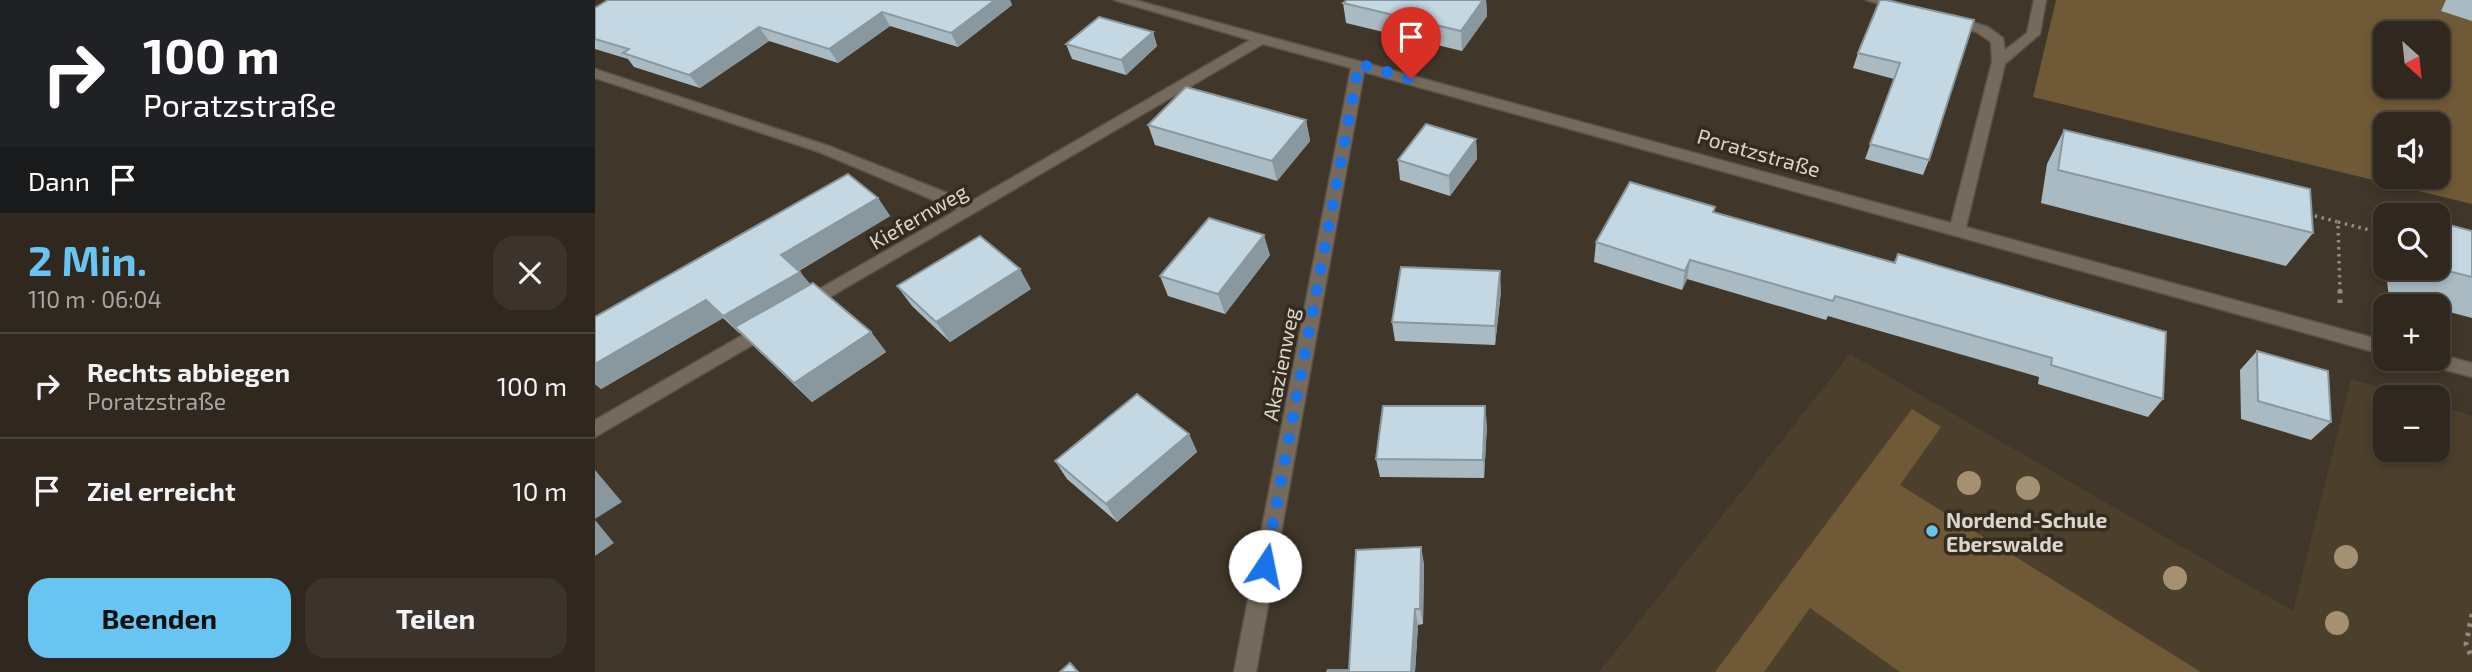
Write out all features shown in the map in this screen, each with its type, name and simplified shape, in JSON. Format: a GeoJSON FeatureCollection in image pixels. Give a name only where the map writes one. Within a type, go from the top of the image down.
{"type":"FeatureCollection","features":[{"type":"Feature","properties":{"kind":"street","name":"Poratzstraße"},"geometry":{"type":"LineString","coordinates":[[1120,0],[2373,345]]}},
{"type":"Feature","properties":{"kind":"street"},"geometry":{"type":"LineString","coordinates":[[1872,0],[1912,9]]}},
{"type":"Feature","properties":{"kind":"street"},"geometry":{"type":"LineString","coordinates":[[1999,62],[2033,34],[2040,0]]}},
{"type":"Feature","properties":{"kind":"street"},"geometry":{"type":"LineString","coordinates":[[1938,16],[1983,30],[1998,41],[1999,62],[1957,232]]}},
{"type":"Feature","properties":{"kind":"street","name":"Kiefernweg"},"geometry":{"type":"LineString","coordinates":[[595,429],[1262,39]]}},
{"type":"Feature","properties":{"kind":"street","name":"Akazienweg"},"geometry":{"type":"LineString","coordinates":[[1245,672],[1359,64]]}},
{"type":"Feature","properties":{"kind":"street"},"geometry":{"type":"LineString","coordinates":[[595,73],[824,149],[971,209]]}},
{"type":"Feature","properties":{"kind":"street"},"geometry":{"type":"LineString","coordinates":[[2450,364],[2472,370]]}},
{"type":"Feature","properties":{"kind":"path"},"geometry":{"type":"LineString","coordinates":[[2298,211],[2373,231]]}},
{"type":"Feature","properties":{"kind":"path"},"geometry":{"type":"LineString","coordinates":[[2338,222],[2340,336]]}},
{"type":"Feature","properties":{"kind":"path"},"geometry":{"type":"LineString","coordinates":[[2472,614],[2466,644],[2472,658]]}},
{"type":"Feature","properties":{"kind":"shaded area"},"geometry":{"type":"Polygon","coordinates":[[[2056,0],[2472,0],[2472,204],[2410,189],[2450,189],[2450,112],[2373,112],[2373,180],[2033,97],[2056,0]]]}},
{"type":"Feature","properties":{"kind":"shaded area","name":"Nordend-Schule Eberswalde"},"geometry":{"type":"Polygon","coordinates":[[[1850,354],[2293,611],[2351,379],[2373,386],[2373,462],[2450,462],[2450,409],[2472,416],[2472,672],[1599,672],[1850,354]]]}},
{"type":"Feature","properties":{"kind":"shaded area"},"geometry":{"type":"Polygon","coordinates":[[[1912,409],[1941,427],[1900,485],[2201,672],[1900,672],[1810,608],[1764,672],[1715,672],[1912,409]]]}},
{"type":"Feature","properties":{"kind":"building"},"geometry":{"type":"Polygon","coordinates":[[[608,0],[995,0],[951,33],[882,12],[829,49],[759,27],[689,75],[623,53],[629,49],[595,39],[595,8],[608,0]]]}},
{"type":"Feature","properties":{"kind":"building"},"geometry":{"type":"Polygon","coordinates":[[[1347,0],[1483,0],[1461,31],[1343,3],[1347,0]]]}},
{"type":"Feature","properties":{"kind":"building"},"geometry":{"type":"Polygon","coordinates":[[[1880,0],[1974,20],[1929,160],[1870,144],[1900,63],[1858,53],[1880,0]]]}},
{"type":"Feature","properties":{"kind":"building"},"geometry":{"type":"Polygon","coordinates":[[[1099,17],[1153,32],[1121,60],[1066,44],[1099,17]]]}},
{"type":"Feature","properties":{"kind":"building"},"geometry":{"type":"Polygon","coordinates":[[[1186,87],[1306,120],[1272,161],[1148,125],[1186,87]]]}},
{"type":"Feature","properties":{"kind":"building"},"geometry":{"type":"Polygon","coordinates":[[[1426,124],[1476,139],[1449,176],[1398,160],[1426,124]]]}},
{"type":"Feature","properties":{"kind":"building"},"geometry":{"type":"Polygon","coordinates":[[[2064,130],[2310,189],[2313,233],[2058,170],[2064,130]]]}},
{"type":"Feature","properties":{"kind":"building"},"geometry":{"type":"Polygon","coordinates":[[[848,174],[878,198],[781,255],[800,272],[723,316],[706,300],[595,364],[595,317],[848,174]]]}},
{"type":"Feature","properties":{"kind":"building"},"geometry":{"type":"Polygon","coordinates":[[[1630,182],[1715,207],[1713,212],[1895,263],[1898,254],[2166,332],[2163,399],[2051,365],[2052,358],[1835,296],[1833,301],[1690,260],[1685,271],[1596,242],[1630,182]]]}},
{"type":"Feature","properties":{"kind":"building"},"geometry":{"type":"Polygon","coordinates":[[[1209,218],[1264,235],[1218,294],[1160,276],[1209,218]]]}},
{"type":"Feature","properties":{"kind":"building"},"geometry":{"type":"Polygon","coordinates":[[[2450,225],[2472,231],[2472,277],[2450,272],[2450,225]]]}},
{"type":"Feature","properties":{"kind":"building"},"geometry":{"type":"Polygon","coordinates":[[[980,236],[1020,269],[936,322],[897,286],[980,236]]]}},
{"type":"Feature","properties":{"kind":"building"},"geometry":{"type":"Polygon","coordinates":[[[1401,267],[1500,271],[1495,326],[1392,322],[1401,267]]]}},
{"type":"Feature","properties":{"kind":"building"},"geometry":{"type":"Polygon","coordinates":[[[813,283],[871,332],[794,383],[735,327],[813,283]]]}},
{"type":"Feature","properties":{"kind":"building"},"geometry":{"type":"Polygon","coordinates":[[[2257,351],[2328,371],[2331,422],[2258,401],[2257,351]]]}},
{"type":"Feature","properties":{"kind":"building"},"geometry":{"type":"Polygon","coordinates":[[[1137,394],[1189,434],[1106,504],[1055,461],[1137,394]]]}},
{"type":"Feature","properties":{"kind":"building"},"geometry":{"type":"Polygon","coordinates":[[[1383,406],[1485,406],[1483,460],[1376,459],[1383,406]]]}},
{"type":"Feature","properties":{"kind":"building"},"geometry":{"type":"Polygon","coordinates":[[[1421,547],[1420,609],[1415,609],[1411,672],[1327,672],[1349,670],[1356,550],[1421,547]]]}},
{"type":"Feature","properties":{"kind":"building"},"geometry":{"type":"Polygon","coordinates":[[[1070,663],[1078,672],[1060,672],[1070,663]]]}},
{"type":"Feature","properties":{"kind":"place","name":"Nordend-Schule Eberswalde"},"geometry":{"type":"Point","coordinates":[1932,531]}},
{"type":"Feature","properties":{"kind":"route"},"geometry":{"type":"LineString","coordinates":[[1265,566],[1359,64],[1411,79]]}}]}
